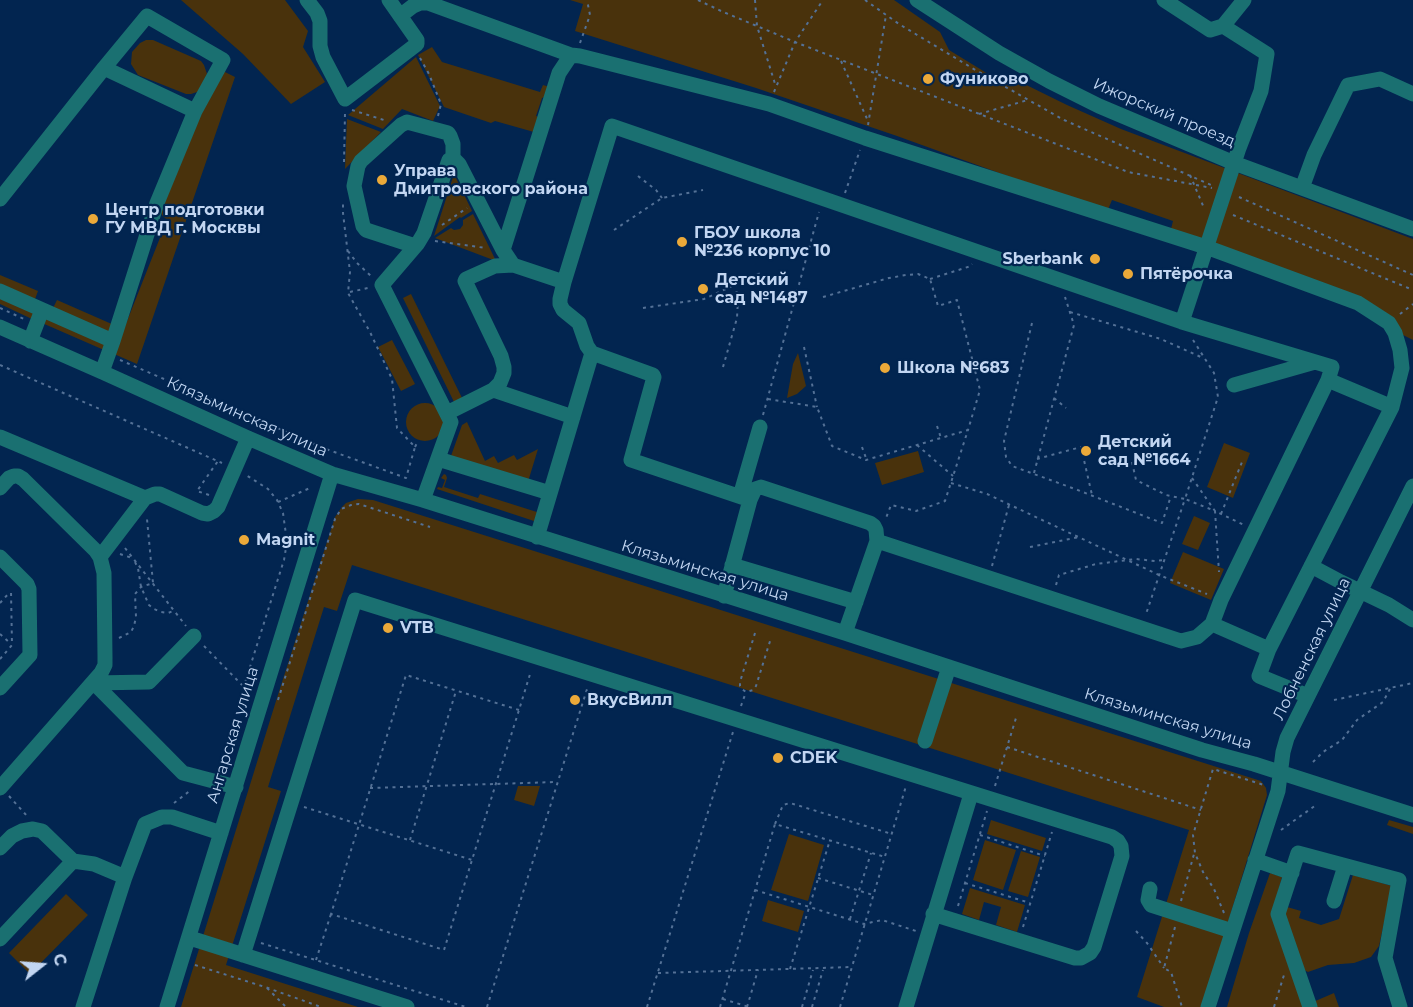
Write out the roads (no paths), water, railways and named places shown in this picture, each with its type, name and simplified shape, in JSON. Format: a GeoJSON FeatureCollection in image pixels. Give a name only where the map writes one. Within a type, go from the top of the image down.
{"type":"FeatureCollection","features":[{"type":"Feature","properties":{"kind":"street"},"geometry":{"type":"LineString","coordinates":[[307,0],[320,21],[321,52],[345,99],[417,44],[417,40],[389,0]]}},
{"type":"Feature","properties":{"kind":"street","name":"Ижорский проезд"},"geometry":{"type":"LineString","coordinates":[[916,0],[999,53],[1049,81],[1117,114],[1234,163],[1413,229]]}},
{"type":"Feature","properties":{"kind":"street"},"geometry":{"type":"LineString","coordinates":[[1164,0],[1210,30],[1223,26],[1244,0]]}},
{"type":"Feature","properties":{"kind":"street"},"geometry":{"type":"LineString","coordinates":[[400,16],[413,6],[428,3],[573,56],[769,104],[865,138],[1206,248],[1358,303],[1389,323],[1400,350],[1402,369],[1392,407],[1269,650],[1259,676],[1308,696]]}},
{"type":"Feature","properties":{"kind":"street"},"geometry":{"type":"LineString","coordinates":[[0,200],[147,15],[223,60],[195,111],[157,203],[102,372]]}},
{"type":"Feature","properties":{"kind":"street"},"geometry":{"type":"LineString","coordinates":[[1182,322],[1206,248],[1213,213],[1226,191],[1239,148],[1261,91],[1267,54],[1223,26]]}},
{"type":"Feature","properties":{"kind":"street"},"geometry":{"type":"LineString","coordinates":[[503,250],[559,73],[573,56]]}},
{"type":"Feature","properties":{"kind":"street"},"geometry":{"type":"LineString","coordinates":[[104,68],[195,111]]}},
{"type":"Feature","properties":{"kind":"street"},"geometry":{"type":"LineString","coordinates":[[1302,188],[1314,155],[1348,85],[1380,79],[1413,94]]}},
{"type":"Feature","properties":{"kind":"street"},"geometry":{"type":"LineString","coordinates":[[418,242],[366,230],[361,222],[354,186],[361,161],[407,122],[448,133],[453,144],[453,158],[459,164],[513,265]]}},
{"type":"Feature","properties":{"kind":"street"},"geometry":{"type":"LineString","coordinates":[[745,498],[631,460],[654,377],[592,353],[586,346],[579,323],[563,310],[560,304],[564,282],[612,126],[1182,322],[1332,367],[1328,380],[1221,600],[1212,624],[1197,637],[1181,641],[877,541]]}},
{"type":"Feature","properties":{"kind":"street"},"geometry":{"type":"LineString","coordinates":[[423,500],[451,422],[382,285],[418,242],[449,160],[453,158]]}},
{"type":"Feature","properties":{"kind":"street"},"geometry":{"type":"LineString","coordinates":[[447,413],[497,387],[504,367],[465,282],[466,279],[495,266],[513,265],[564,282]]}},
{"type":"Feature","properties":{"kind":"street"},"geometry":{"type":"LineString","coordinates":[[0,291],[39,317],[111,348]]}},
{"type":"Feature","properties":{"kind":"street"},"geometry":{"type":"LineString","coordinates":[[30,341],[39,317]]}},
{"type":"Feature","properties":{"kind":"street","name":"Клязьминская улица"},"geometry":{"type":"LineString","coordinates":[[0,327],[332,474],[423,500],[845,633],[1202,750],[1413,815]]}},
{"type":"Feature","properties":{"kind":"street"},"geometry":{"type":"LineString","coordinates":[[537,537],[545,492],[566,441],[592,353]]}},
{"type":"Feature","properties":{"kind":"street"},"geometry":{"type":"LineString","coordinates":[[1234,385],[1316,362]]}},
{"type":"Feature","properties":{"kind":"street"},"geometry":{"type":"LineString","coordinates":[[1328,380],[1392,407]]}},
{"type":"Feature","properties":{"kind":"street"},"geometry":{"type":"LineString","coordinates":[[493,390],[573,417]]}},
{"type":"Feature","properties":{"kind":"street"},"geometry":{"type":"LineString","coordinates":[[724,596],[760,427]]}},
{"type":"Feature","properties":{"kind":"street"},"geometry":{"type":"LineString","coordinates":[[0,437],[145,498]]}},
{"type":"Feature","properties":{"kind":"street"},"geometry":{"type":"LineString","coordinates":[[100,557],[145,498],[159,494],[208,514],[218,507],[248,438]]}},
{"type":"Feature","properties":{"kind":"street"},"geometry":{"type":"LineString","coordinates":[[438,459],[545,492]]}},
{"type":"Feature","properties":{"kind":"street","name":"Ангарская улица"},"geometry":{"type":"LineString","coordinates":[[168,1007],[332,474]]}},
{"type":"Feature","properties":{"kind":"street"},"geometry":{"type":"LineString","coordinates":[[0,488],[9,478],[18,476],[96,551],[104,573],[105,643],[105,665],[101,674],[1,788]]}},
{"type":"Feature","properties":{"kind":"street","name":"Лобненская улица"},"geometry":{"type":"LineString","coordinates":[[1208,1007],[1278,791],[1287,738],[1413,486]]}},
{"type":"Feature","properties":{"kind":"street"},"geometry":{"type":"LineString","coordinates":[[745,498],[761,487],[874,525],[877,541],[845,633]]}},
{"type":"Feature","properties":{"kind":"street"},"geometry":{"type":"LineString","coordinates":[[0,557],[27,584],[29,589],[30,654],[0,688]]}},
{"type":"Feature","properties":{"kind":"street"},"geometry":{"type":"LineString","coordinates":[[732,565],[856,602]]}},
{"type":"Feature","properties":{"kind":"street"},"geometry":{"type":"LineString","coordinates":[[1311,566],[1361,590],[1413,620]]}},
{"type":"Feature","properties":{"kind":"street"},"geometry":{"type":"LineString","coordinates":[[243,956],[355,600],[1112,837],[1121,846],[1122,855],[1094,947],[1086,956],[1075,958],[933,914]]}},
{"type":"Feature","properties":{"kind":"street"},"geometry":{"type":"LineString","coordinates":[[1212,624],[1269,650]]}},
{"type":"Feature","properties":{"kind":"street"},"geometry":{"type":"LineString","coordinates":[[94,683],[149,682],[194,636]]}},
{"type":"Feature","properties":{"kind":"street"},"geometry":{"type":"LineString","coordinates":[[926,741],[949,667]]}},
{"type":"Feature","properties":{"kind":"street"},"geometry":{"type":"LineString","coordinates":[[94,683],[183,773],[236,787]]}},
{"type":"Feature","properties":{"kind":"street"},"geometry":{"type":"LineString","coordinates":[[906,1007],[971,794]]}},
{"type":"Feature","properties":{"kind":"street"},"geometry":{"type":"LineString","coordinates":[[83,1007],[125,877],[146,824],[162,817],[172,817],[221,832]]}},
{"type":"Feature","properties":{"kind":"street"},"geometry":{"type":"LineString","coordinates":[[0,848],[12,836],[22,831],[39,830],[73,861],[94,864],[125,877]]}},
{"type":"Feature","properties":{"kind":"street"},"geometry":{"type":"LineString","coordinates":[[1310,1007],[1278,914],[1298,854],[1399,880],[1385,958],[1400,1007]]}},
{"type":"Feature","properties":{"kind":"street"},"geometry":{"type":"LineString","coordinates":[[1255,860],[1292,873]]}},
{"type":"Feature","properties":{"kind":"street"},"geometry":{"type":"LineString","coordinates":[[0,939],[73,861]]}},
{"type":"Feature","properties":{"kind":"street"},"geometry":{"type":"LineString","coordinates":[[1334,901],[1346,866]]}},
{"type":"Feature","properties":{"kind":"street"},"geometry":{"type":"LineString","coordinates":[[1150,889],[1148,900],[1151,905],[1232,931]]}},
{"type":"Feature","properties":{"kind":"street"},"geometry":{"type":"LineString","coordinates":[[190,938],[407,1007]]}},
{"type":"Feature","properties":{"kind":"place","name":"Фуниково"},"geometry":{"type":"Point","coordinates":[928,79]}},
{"type":"Feature","properties":{"kind":"place","name":"Управа Дмитровского района"},"geometry":{"type":"Point","coordinates":[382,180]}},
{"type":"Feature","properties":{"kind":"place","name":"Центр подготовки ГУ МВД г. Москвы"},"geometry":{"type":"Point","coordinates":[93,219]}},
{"type":"Feature","properties":{"kind":"place","name":"ГБОУ школа №236 корпус 10"},"geometry":{"type":"Point","coordinates":[682,242]}},
{"type":"Feature","properties":{"kind":"place","name":"Sberbank"},"geometry":{"type":"Point","coordinates":[1095,259]}},
{"type":"Feature","properties":{"kind":"place","name":"Пятёрочка"},"geometry":{"type":"Point","coordinates":[1128,274]}},
{"type":"Feature","properties":{"kind":"place","name":"Детский сад №1487"},"geometry":{"type":"Point","coordinates":[703,289]}},
{"type":"Feature","properties":{"kind":"place","name":"Школа №683"},"geometry":{"type":"Point","coordinates":[885,368]}},
{"type":"Feature","properties":{"kind":"place","name":"Детский сад №1664"},"geometry":{"type":"Point","coordinates":[1086,451]}},
{"type":"Feature","properties":{"kind":"place","name":"Magnit"},"geometry":{"type":"Point","coordinates":[244,540]}},
{"type":"Feature","properties":{"kind":"place","name":"VTB"},"geometry":{"type":"Point","coordinates":[388,628]}},
{"type":"Feature","properties":{"kind":"place","name":"ВкусВилл"},"geometry":{"type":"Point","coordinates":[575,700]}},
{"type":"Feature","properties":{"kind":"place","name":"CDEK"},"geometry":{"type":"Point","coordinates":[778,758]}}]}
